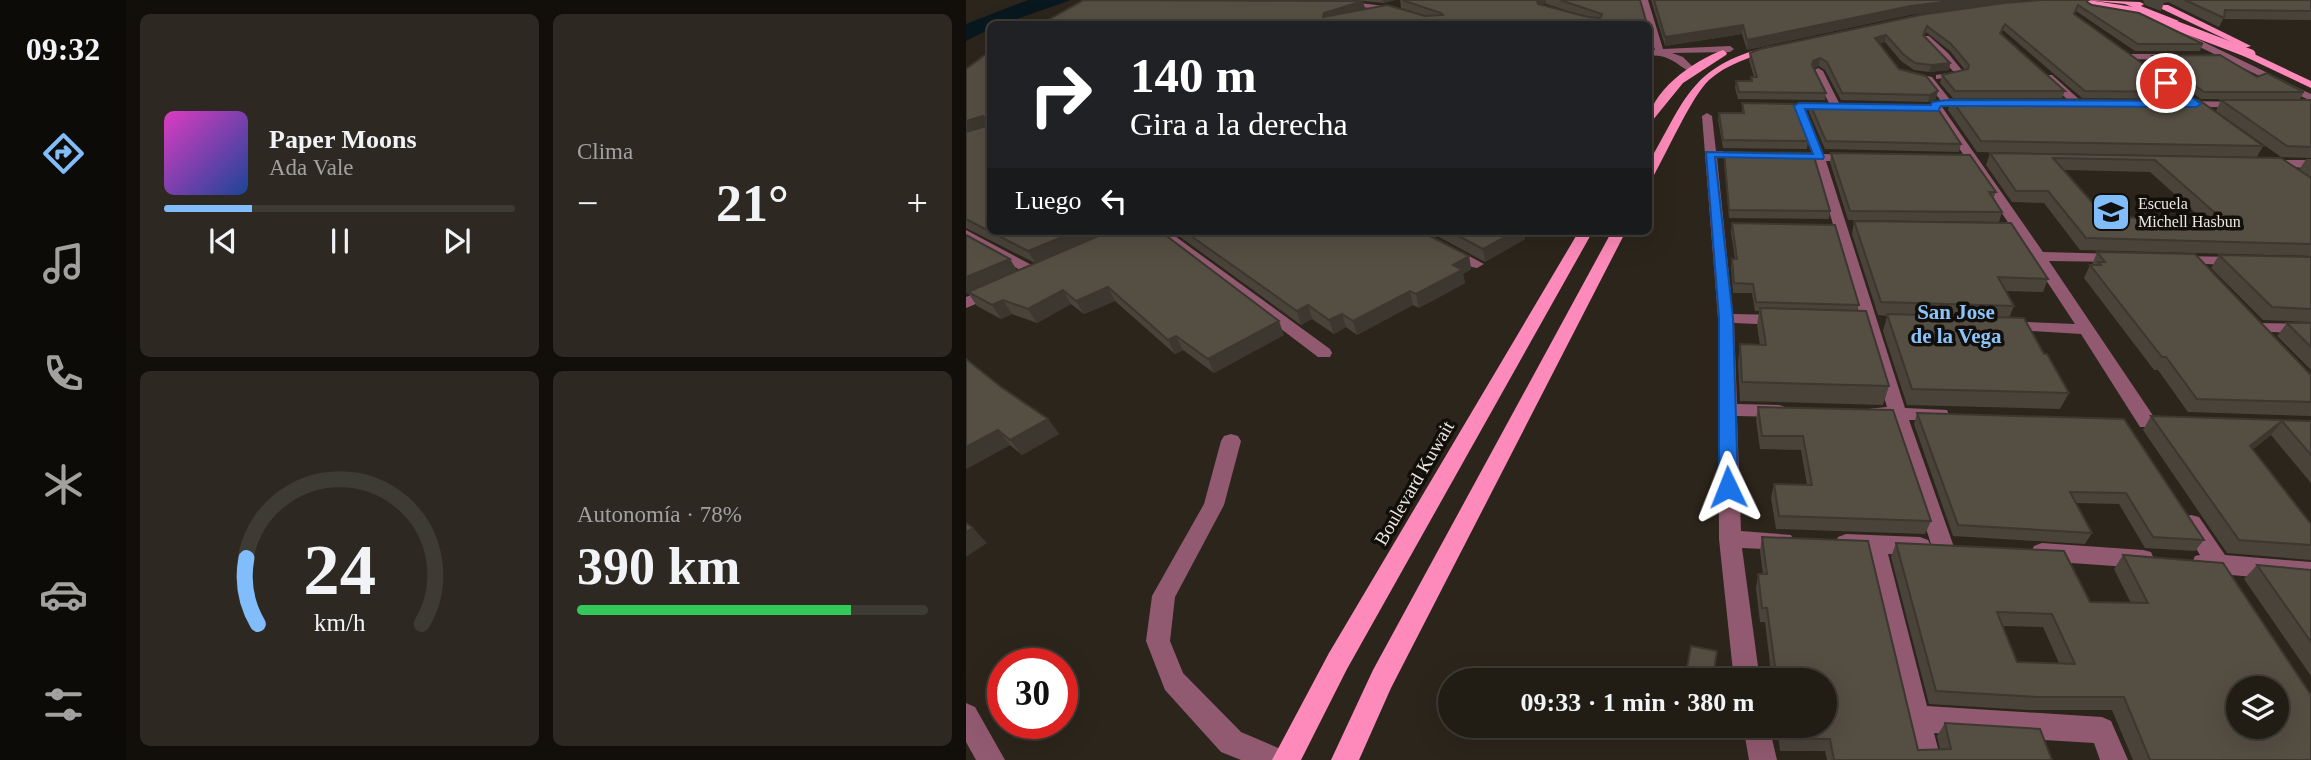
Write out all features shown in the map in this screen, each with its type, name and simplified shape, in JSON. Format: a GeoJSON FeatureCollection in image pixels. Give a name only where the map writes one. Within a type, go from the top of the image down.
{"type":"FeatureCollection","features":[{"type":"Feature","properties":{"kind":"main road"},"geometry":{"type":"LineString","coordinates":[[2131,2],[2162,8],[2311,82]]}},
{"type":"Feature","properties":{"kind":"main road"},"geometry":{"type":"LineString","coordinates":[[2131,2],[2311,82]]}},
{"type":"Feature","properties":{"kind":"main road"},"geometry":{"type":"LineString","coordinates":[[2088,3],[2155,2],[2311,82]]}},
{"type":"Feature","properties":{"kind":"main road"},"geometry":{"type":"LineString","coordinates":[[2088,3],[2143,13],[2282,66]]}},
{"type":"Feature","properties":{"kind":"main road"},"geometry":{"type":"LineString","coordinates":[[1652,117],[1690,69],[1730,49],[1775,43],[1710,72],[1679,117],[1652,168]]}},
{"type":"Feature","properties":{"kind":"main road","name":"Boulevard Kuwait"},"geometry":{"type":"LineString","coordinates":[[1286,760],[1345,649],[1584,235]]}},
{"type":"Feature","properties":{"kind":"main road"},"geometry":{"type":"LineString","coordinates":[[1345,760],[1382,679],[1617,235]]}},
{"type":"Feature","properties":{"kind":"street"},"geometry":{"type":"LineString","coordinates":[[1340,0],[1384,8],[1428,21]]}},
{"type":"Feature","properties":{"kind":"street"},"geometry":{"type":"LineString","coordinates":[[1644,0],[1650,21]]}},
{"type":"Feature","properties":{"kind":"street"},"geometry":{"type":"LineString","coordinates":[[1358,16],[1403,3]]}},
{"type":"Feature","properties":{"kind":"street"},"geometry":{"type":"LineString","coordinates":[[2140,16],[2233,57],[2311,98]]}},
{"type":"Feature","properties":{"kind":"street"},"geometry":{"type":"LineString","coordinates":[[1652,26],[1660,52]]}},
{"type":"Feature","properties":{"kind":"street"},"geometry":{"type":"LineString","coordinates":[[1902,73],[1929,79],[1960,74],[1945,55],[1926,38]]}},
{"type":"Feature","properties":{"kind":"street"},"geometry":{"type":"LineString","coordinates":[[1652,48],[1680,59],[1690,69]]}},
{"type":"Feature","properties":{"kind":"street"},"geometry":{"type":"LineString","coordinates":[[1652,53],[1730,49]]}},
{"type":"Feature","properties":{"kind":"street"},"geometry":{"type":"LineString","coordinates":[[2119,49],[2148,70]]}},
{"type":"Feature","properties":{"kind":"street"},"geometry":{"type":"LineString","coordinates":[[2130,57],[2194,57]]}},
{"type":"Feature","properties":{"kind":"street"},"geometry":{"type":"LineString","coordinates":[[2207,57],[2233,57]]}},
{"type":"Feature","properties":{"kind":"street"},"geometry":{"type":"LineString","coordinates":[[2042,70],[2077,103]]}},
{"type":"Feature","properties":{"kind":"street"},"geometry":{"type":"LineString","coordinates":[[1818,71],[1836,107]]}},
{"type":"Feature","properties":{"kind":"street"},"geometry":{"type":"LineString","coordinates":[[1929,79],[1937,106],[1975,160],[2014,229],[2039,256],[2086,329],[2153,422],[2124,420],[2138,442]]}},
{"type":"Feature","properties":{"kind":"street"},"geometry":{"type":"LineString","coordinates":[[2185,96],[2217,119]]}},
{"type":"Feature","properties":{"kind":"street"},"geometry":{"type":"LineString","coordinates":[[1937,106],[1986,103]]}},
{"type":"Feature","properties":{"kind":"street"},"geometry":{"type":"LineString","coordinates":[[2064,103],[2090,103]]}},
{"type":"Feature","properties":{"kind":"street"},"geometry":{"type":"LineString","coordinates":[[2170,104],[2260,105]]}},
{"type":"Feature","properties":{"kind":"street"},"geometry":{"type":"LineString","coordinates":[[2298,105],[2311,105]]}},
{"type":"Feature","properties":{"kind":"street"},"geometry":{"type":"LineString","coordinates":[[1799,106],[1819,157],[1898,414],[1943,547]]}},
{"type":"Feature","properties":{"kind":"street"},"geometry":{"type":"LineString","coordinates":[[1824,106],[1849,107]]}},
{"type":"Feature","properties":{"kind":"street"},"geometry":{"type":"LineString","coordinates":[[1707,116],[1710,154],[1723,225],[1730,539],[1745,668]]}},
{"type":"Feature","properties":{"kind":"street"},"geometry":{"type":"LineString","coordinates":[[2259,149],[2301,180]]}},
{"type":"Feature","properties":{"kind":"street"},"geometry":{"type":"LineString","coordinates":[[1710,154],[1765,156]]}},
{"type":"Feature","properties":{"kind":"street"},"geometry":{"type":"LineString","coordinates":[[1778,156],[1871,158]]}},
{"type":"Feature","properties":{"kind":"street"},"geometry":{"type":"LineString","coordinates":[[2252,164],[2311,164]]}},
{"type":"Feature","properties":{"kind":"street"},"geometry":{"type":"LineString","coordinates":[[966,234],[1042,270],[966,303]]}},
{"type":"Feature","properties":{"kind":"street"},"geometry":{"type":"LineString","coordinates":[[1164,235],[1324,353]]}},
{"type":"Feature","properties":{"kind":"street"},"geometry":{"type":"LineString","coordinates":[[1419,235],[1477,264]]}},
{"type":"Feature","properties":{"kind":"street"},"geometry":{"type":"LineString","coordinates":[[2039,256],[2129,258]]}},
{"type":"Feature","properties":{"kind":"street"},"geometry":{"type":"LineString","coordinates":[[2167,259],[2259,261]]}},
{"type":"Feature","properties":{"kind":"street"},"geometry":{"type":"LineString","coordinates":[[2193,260],[2211,279]]}},
{"type":"Feature","properties":{"kind":"street"},"geometry":{"type":"LineString","coordinates":[[1726,318],[1792,320]]}},
{"type":"Feature","properties":{"kind":"street"},"geometry":{"type":"LineString","coordinates":[[2275,347],[2253,323],[2311,329]]}},
{"type":"Feature","properties":{"kind":"street"},"geometry":{"type":"LineString","coordinates":[[1992,326],[2086,329]]}},
{"type":"Feature","properties":{"kind":"street"},"geometry":{"type":"LineString","coordinates":[[1726,410],[1792,411]]}},
{"type":"Feature","properties":{"kind":"street"},"geometry":{"type":"LineString","coordinates":[[1858,413],[1964,416]]}},
{"type":"Feature","properties":{"kind":"street"},"geometry":{"type":"LineString","coordinates":[[1231,441],[1214,505],[1164,596],[1158,641],[1174,681],[1231,742],[1273,760]]}},
{"type":"Feature","properties":{"kind":"street"},"geometry":{"type":"LineString","coordinates":[[2182,509],[2234,588]]}},
{"type":"Feature","properties":{"kind":"street"},"geometry":{"type":"LineString","coordinates":[[1730,539],[1970,548]]}},
{"type":"Feature","properties":{"kind":"street"},"geometry":{"type":"LineString","coordinates":[[1875,544],[1927,760]]}},
{"type":"Feature","properties":{"kind":"street"},"geometry":{"type":"LineString","coordinates":[[2023,550],[2311,572]]}},
{"type":"Feature","properties":{"kind":"street"},"geometry":{"type":"LineString","coordinates":[[966,716],[992,760]]}},
{"type":"Feature","properties":{"kind":"street"},"geometry":{"type":"LineString","coordinates":[[1917,719],[2102,730],[2114,760]]}},
{"type":"Feature","properties":{"kind":"street"},"geometry":{"type":"LineString","coordinates":[[1758,738],[1763,760]]}},
{"type":"Feature","properties":{"kind":"shaded area"},"geometry":{"type":"Polygon","coordinates":[[[1028,0],[1071,0],[1011,21],[987,21],[987,30],[966,41],[966,24],[1028,0]]]}},
{"type":"Feature","properties":{"kind":"building"},"geometry":{"type":"Polygon","coordinates":[[[1084,0],[1363,1],[1324,13],[1323,17],[1387,5],[1425,16],[1443,15],[1402,0],[1537,0],[1538,4],[1600,18],[1602,14],[1560,0],[1640,0],[1646,21],[1046,21],[1084,0]]]}},
{"type":"Feature","properties":{"kind":"building"},"geometry":{"type":"Polygon","coordinates":[[[1654,0],[1959,0],[1911,6],[1747,40],[1743,25],[1665,37],[1654,0]]]}},
{"type":"Feature","properties":{"kind":"building"},"geometry":{"type":"Polygon","coordinates":[[[2042,0],[2087,0],[2092,5],[2139,13],[2203,44],[2138,44],[2078,5],[2074,14],[2182,92],[2085,91],[2005,24],[2000,33],[2065,91],[1955,91],[1942,75],[1968,69],[1969,65],[1951,44],[1927,26],[1923,35],[1950,63],[1915,63],[1886,35],[1875,38],[1899,69],[1926,76],[1938,91],[1930,95],[1842,93],[1827,62],[1820,58],[1813,61],[1812,65],[1826,93],[1739,92],[1736,81],[1752,81],[1751,77],[1757,77],[1750,53],[1760,49],[1920,15],[2042,0]]]}},
{"type":"Feature","properties":{"kind":"building"},"geometry":{"type":"Polygon","coordinates":[[[2185,0],[2311,0],[2311,11],[2225,10],[2224,18],[2185,0]]]}},
{"type":"Feature","properties":{"kind":"building"},"geometry":{"type":"Polygon","coordinates":[[[987,53],[987,230],[966,219],[966,132],[986,126],[986,119],[983,116],[966,121],[966,69],[987,53]]]}},
{"type":"Feature","properties":{"kind":"building"},"geometry":{"type":"Polygon","coordinates":[[[2220,55],[2257,77],[2267,73],[2304,92],[2204,92],[2153,56],[2220,55]]]}},
{"type":"Feature","properties":{"kind":"building"},"geometry":{"type":"Polygon","coordinates":[[[1951,99],[2199,100],[2263,146],[1981,141],[1951,99]]]}},
{"type":"Feature","properties":{"kind":"building"},"geometry":{"type":"Polygon","coordinates":[[[2221,100],[2311,100],[2311,147],[2287,146],[2221,100]]]}},
{"type":"Feature","properties":{"kind":"building"},"geometry":{"type":"Polygon","coordinates":[[[1742,103],[1794,104],[1808,141],[1723,140],[1719,113],[1744,113],[1742,103]]]}},
{"type":"Feature","properties":{"kind":"building"},"geometry":{"type":"Polygon","coordinates":[[[1810,104],[1936,106],[1961,144],[1826,141],[1810,104]]]}},
{"type":"Feature","properties":{"kind":"building"},"geometry":{"type":"Polygon","coordinates":[[[1724,152],[1813,153],[1830,211],[1729,210],[1724,152]]]}},
{"type":"Feature","properties":{"kind":"building"},"geometry":{"type":"Polygon","coordinates":[[[1831,153],[1970,155],[1996,192],[1989,192],[2002,212],[1850,211],[1831,153]]]}},
{"type":"Feature","properties":{"kind":"building"},"geometry":{"type":"Polygon","coordinates":[[[1990,153],[2281,158],[2311,178],[2311,244],[2086,238],[2048,191],[2016,191],[1990,153]],[[2053,158],[2105,217],[2222,219],[2155,160],[2053,158]]]}},
{"type":"Feature","properties":{"kind":"building"},"geometry":{"type":"Polygon","coordinates":[[[1854,221],[2011,223],[2048,279],[1998,277],[2014,306],[1881,302],[1854,221]]]}},
{"type":"Feature","properties":{"kind":"building"},"geometry":{"type":"Polygon","coordinates":[[[1732,223],[1835,225],[1859,305],[1756,302],[1753,284],[1734,283],[1732,259],[1737,259],[1732,223]]]}},
{"type":"Feature","properties":{"kind":"building"},"geometry":{"type":"Polygon","coordinates":[[[966,235],[1010,259],[966,277],[966,235]]]}},
{"type":"Feature","properties":{"kind":"building"},"geometry":{"type":"Polygon","coordinates":[[[997,235],[1067,235],[1028,251],[997,235]]]}},
{"type":"Feature","properties":{"kind":"building"},"geometry":{"type":"Polygon","coordinates":[[[1101,235],[1165,235],[1279,321],[1208,359],[1176,336],[1168,340],[1108,287],[1076,301],[1063,290],[1028,309],[1003,300],[992,305],[968,292],[1101,235]]]}},
{"type":"Feature","properties":{"kind":"building"},"geometry":{"type":"Polygon","coordinates":[[[1190,235],[1428,235],[1469,256],[1453,265],[1462,270],[1416,294],[1410,291],[1353,321],[1342,314],[1329,320],[1308,305],[1297,311],[1190,235]]]}},
{"type":"Feature","properties":{"kind":"building"},"geometry":{"type":"Polygon","coordinates":[[[1457,235],[1508,235],[1483,249],[1457,235]]]}},
{"type":"Feature","properties":{"kind":"building"},"geometry":{"type":"Polygon","coordinates":[[[2097,252],[2195,254],[2311,375],[2311,402],[2197,399],[2090,265],[2101,265],[2098,262],[2105,262],[2097,252]]]}},
{"type":"Feature","properties":{"kind":"building"},"geometry":{"type":"Polygon","coordinates":[[[2219,255],[2311,257],[2311,309],[2272,307],[2219,255]]]}},
{"type":"Feature","properties":{"kind":"building"},"geometry":{"type":"Polygon","coordinates":[[[1760,308],[1866,311],[1889,386],[1742,382],[1740,344],[1766,345],[1760,308]]]}},
{"type":"Feature","properties":{"kind":"building"},"geometry":{"type":"Polygon","coordinates":[[[1887,314],[2024,318],[2069,393],[1912,389],[1887,314]]]}},
{"type":"Feature","properties":{"kind":"building"},"geometry":{"type":"Polygon","coordinates":[[[2287,323],[2311,323],[2311,347],[2287,323]]]}},
{"type":"Feature","properties":{"kind":"building"},"geometry":{"type":"Polygon","coordinates":[[[966,359],[1048,419],[1010,440],[998,430],[966,447],[966,359]]]}},
{"type":"Feature","properties":{"kind":"building"},"geometry":{"type":"Polygon","coordinates":[[[1758,407],[1893,410],[1931,521],[1779,516],[1774,484],[1812,485],[1803,436],[1762,436],[1758,407]]]}},
{"type":"Feature","properties":{"kind":"building"},"geometry":{"type":"Polygon","coordinates":[[[1917,413],[2124,419],[2204,540],[2153,537],[2126,493],[2070,492],[2092,533],[1958,525],[1917,413]]]}},
{"type":"Feature","properties":{"kind":"building"},"geometry":{"type":"Polygon","coordinates":[[[2151,416],[2311,421],[2311,455],[2282,421],[2250,446],[2311,524],[2311,545],[2239,540],[2151,416]]]}},
{"type":"Feature","properties":{"kind":"building"},"geometry":{"type":"Polygon","coordinates":[[[966,523],[973,528],[966,532],[966,523]]]}},
{"type":"Feature","properties":{"kind":"building"},"geometry":{"type":"Polygon","coordinates":[[[1762,537],[1868,541],[1918,750],[1951,749],[1945,723],[2040,729],[2052,760],[1834,760],[1830,739],[1784,738],[1837,738],[1837,668],[1775,668],[1767,608],[1762,608],[1758,574],[1767,574],[1762,537]]]}},
{"type":"Feature","properties":{"kind":"building"},"geometry":{"type":"Polygon","coordinates":[[[1896,543],[2064,551],[2090,602],[2148,603],[2123,555],[2223,563],[2311,695],[2311,760],[2150,760],[2124,697],[2038,697],[1936,691],[1896,543]],[[1997,612],[2017,662],[2075,664],[2052,614],[1997,612]]]}},
{"type":"Feature","properties":{"kind":"building"},"geometry":{"type":"Polygon","coordinates":[[[2257,565],[2311,570],[2311,642],[2257,565]]]}},
{"type":"Feature","properties":{"kind":"building"},"geometry":{"type":"Polygon","coordinates":[[[1691,646],[1717,651],[1714,668],[1687,668],[1691,646]]]}},
{"type":"Feature","properties":{"kind":"place","name":"Escuela Michell Hasbun"},"geometry":{"type":"Point","coordinates":[2111,212]}},
{"type":"Feature","properties":{"kind":"district","name":"San Jose de la Vega"},"geometry":{"type":"Point","coordinates":[1956,324]}},
{"type":"Feature","properties":{"kind":"route"},"geometry":{"type":"LineString","coordinates":[[1728,487],[1726,318],[1710,154],[1819,157],[1799,106],[1938,108],[1935,104],[2196,104],[2166,83]]}}]}
